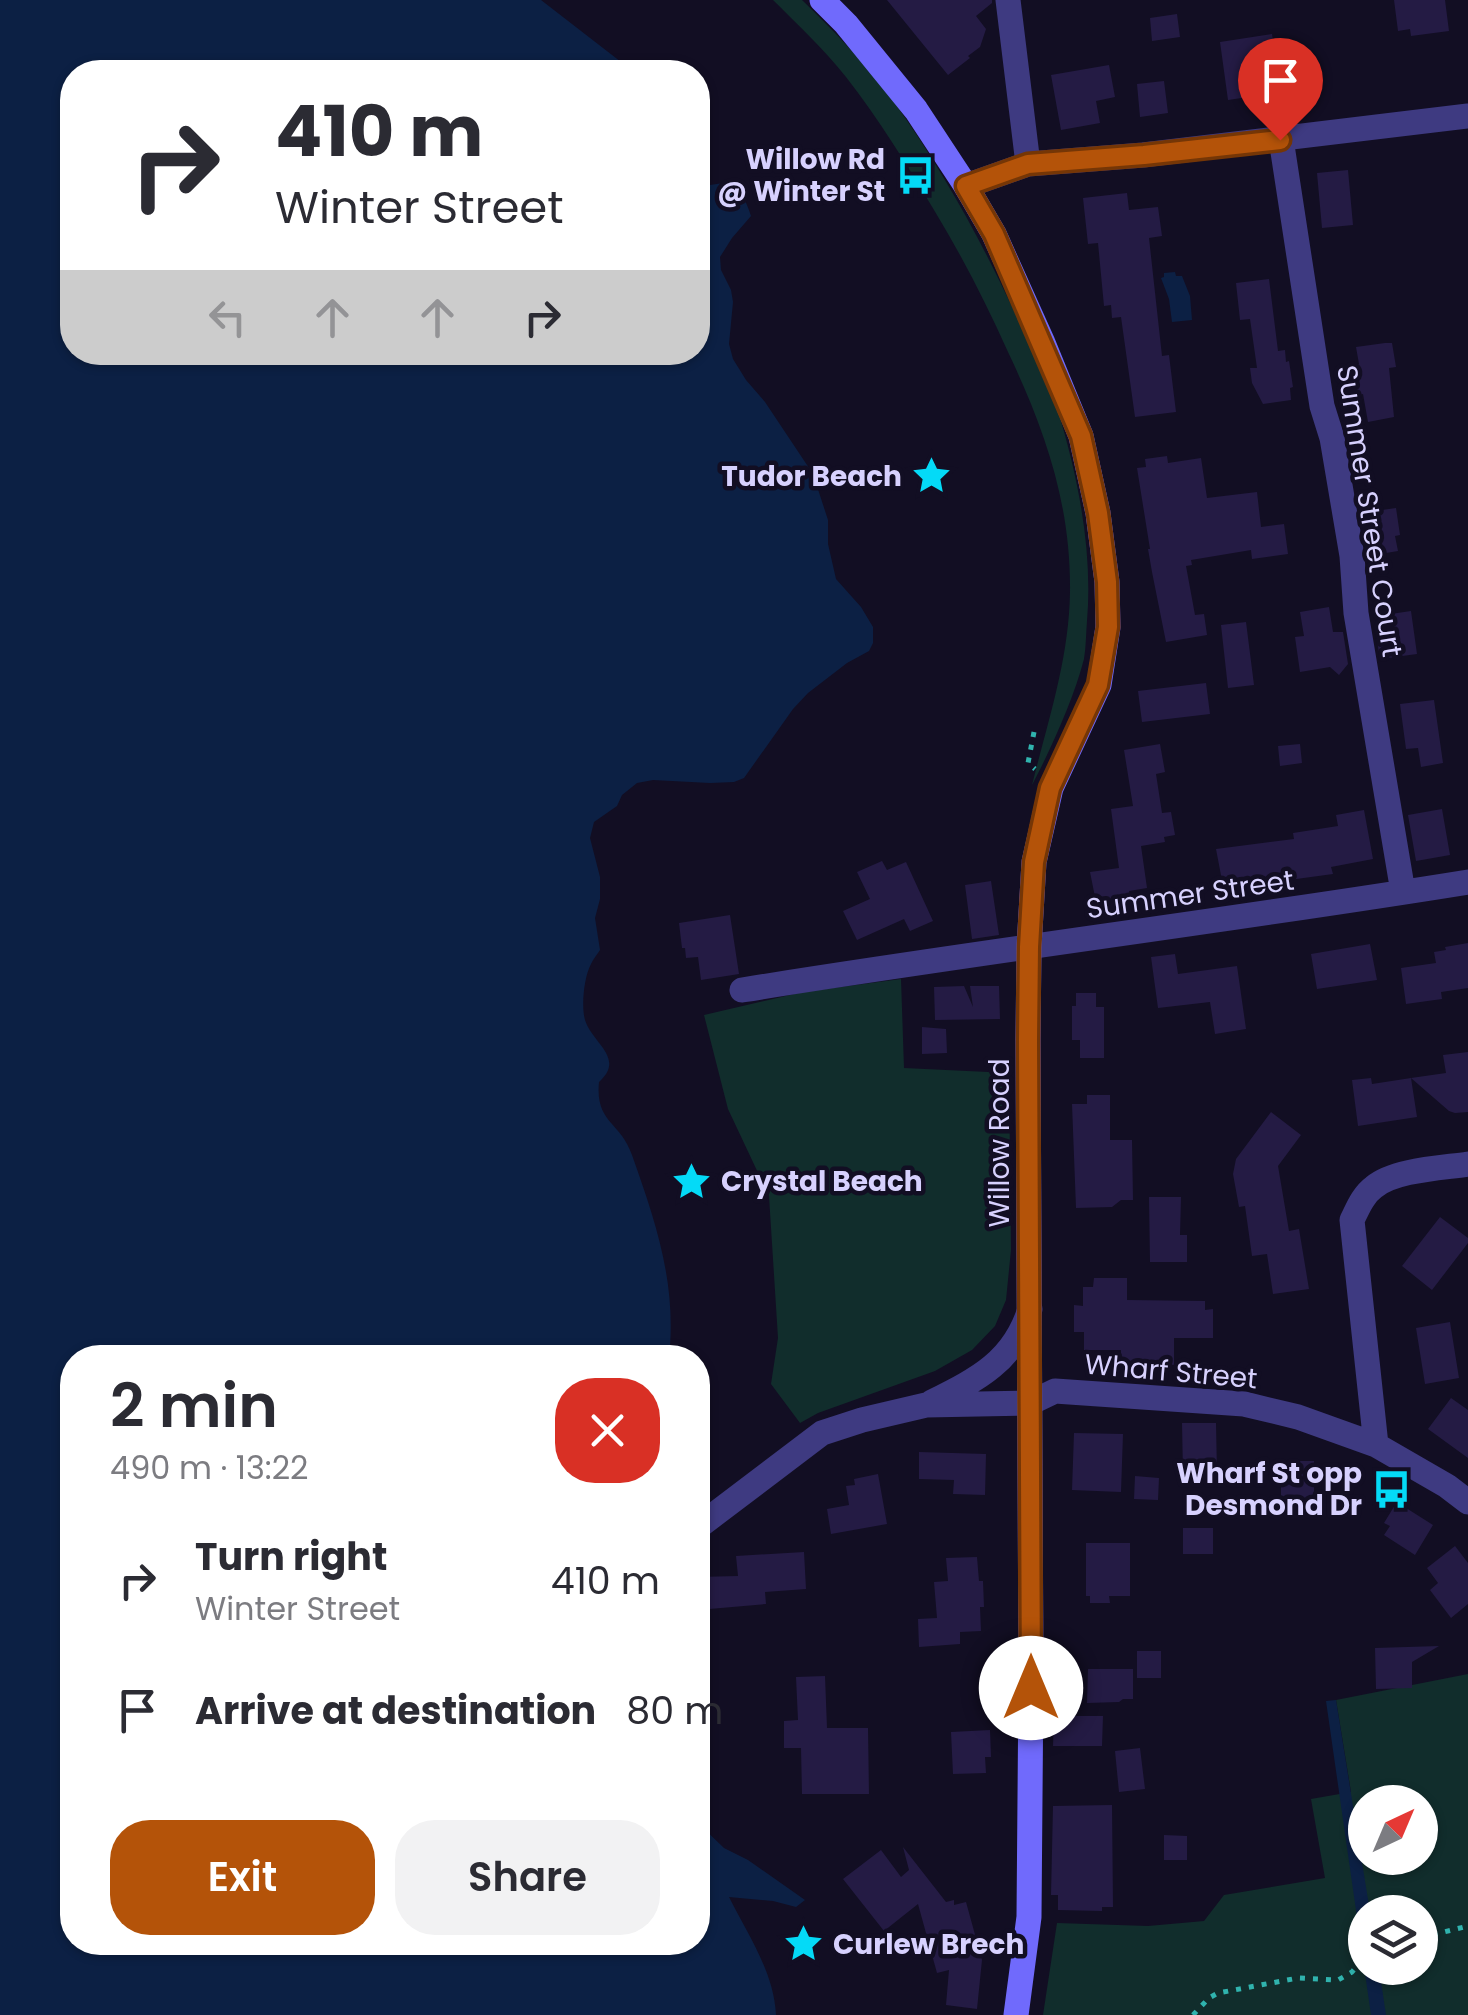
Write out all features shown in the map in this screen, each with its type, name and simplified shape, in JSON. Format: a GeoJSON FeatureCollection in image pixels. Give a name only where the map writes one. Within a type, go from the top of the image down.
{"type":"FeatureCollection","features":[{"type":"Feature","properties":{"kind":"main road","name":"Willow Road"},"geometry":{"type":"LineString","coordinates":[[822,0],[916,110],[994,234],[1081,436],[1098,513],[1107,582],[1108,627],[1098,685],[1050,788],[1034,862],[1029,947],[1028,1917],[1016,2015]]}},
{"type":"Feature","properties":{"kind":"street"},"geometry":{"type":"LineString","coordinates":[[1008,0],[1028,164]]}},
{"type":"Feature","properties":{"kind":"street"},"geometry":{"type":"LineString","coordinates":[[966,186],[1028,164],[1144,155],[1468,116]]}},
{"type":"Feature","properties":{"kind":"street","name":"Summer Street Court"},"geometry":{"type":"LineString","coordinates":[[1280,140],[1322,406],[1332,438],[1352,556],[1359,630],[1403,892]]}},
{"type":"Feature","properties":{"kind":"street","name":"Summer Street"},"geometry":{"type":"LineString","coordinates":[[742,990],[1468,882]]}},
{"type":"Feature","properties":{"kind":"street"},"geometry":{"type":"LineString","coordinates":[[1376,1445],[1352,1220],[1376,1184],[1402,1174],[1468,1164]]}},
{"type":"Feature","properties":{"kind":"street"},"geometry":{"type":"LineString","coordinates":[[710,1518],[822,1433],[926,1404],[958,1389],[1010,1351],[1030,1309]]}},
{"type":"Feature","properties":{"kind":"street","name":"Wharf Street"},"geometry":{"type":"LineString","coordinates":[[926,1404],[1030,1404],[1055,1390],[1244,1404],[1376,1445],[1468,1502]]}},
{"type":"Feature","properties":{"kind":"path"},"geometry":{"type":"LineString","coordinates":[[1034,732],[1028,763],[1038,772]]}},
{"type":"Feature","properties":{"kind":"path"},"geometry":{"type":"LineString","coordinates":[[1438,1934],[1468,1926]]}},
{"type":"Feature","properties":{"kind":"path"},"geometry":{"type":"LineString","coordinates":[[1193,2015],[1218,1993],[1298,1978],[1338,1980],[1348,1974]]}},
{"type":"Feature","properties":{"kind":"green space"},"geometry":{"type":"Polygon","coordinates":[[[773,0],[802,0],[884,88],[952,191],[1053,395],[1078,488],[1086,541],[1086,645],[1068,707],[1032,785],[1062,666],[1070,592],[1061,498],[1044,439],[982,298],[914,176],[846,77],[773,0]]]}},
{"type":"Feature","properties":{"kind":"green space"},"geometry":{"type":"Polygon","coordinates":[[[901,979],[904,1068],[1009,1073],[1011,1250],[1006,1300],[995,1326],[972,1350],[935,1371],[800,1423],[771,1384],[778,1338],[769,1196],[728,1109],[704,1015],[803,992],[901,979]]]}},
{"type":"Feature","properties":{"kind":"green space"},"geometry":{"type":"Polygon","coordinates":[[[1468,1674],[1468,2015],[1043,2015],[1057,1923],[1148,1926],[1204,1921],[1224,1895],[1325,1878],[1311,1799],[1348,1793],[1348,1875],[1438,1875],[1438,1785],[1350,1785],[1336,1700],[1468,1674]]]}},
{"type":"Feature","properties":{"kind":"water"},"geometry":{"type":"Polygon","coordinates":[[[0,0],[541,0],[618,60],[60,60],[60,365],[710,365],[710,185],[729,182],[743,197],[751,216],[720,257],[733,302],[729,344],[733,359],[813,474],[828,520],[828,544],[836,579],[873,627],[873,643],[869,651],[808,693],[744,778],[734,782],[637,783],[622,795],[617,806],[594,822],[590,838],[600,877],[595,918],[600,950],[587,976],[584,1014],[608,1058],[606,1073],[599,1082],[601,1106],[632,1155],[662,1254],[670,1304],[670,1345],[60,1345],[60,1955],[710,1955],[710,1835],[724,1848],[805,1900],[796,1907],[729,1897],[765,1969],[776,2015],[0,2015],[0,0]]]}},
{"type":"Feature","properties":{"kind":"water"},"geometry":{"type":"Polygon","coordinates":[[[1164,273],[1182,276],[1190,296],[1192,320],[1172,322],[1161,278],[1164,273]]]}},
{"type":"Feature","properties":{"kind":"water"},"geometry":{"type":"Polygon","coordinates":[[[1336,1700],[1350,1785],[1348,1855],[1326,1701],[1336,1700]]]}},
{"type":"Feature","properties":{"kind":"water"},"geometry":{"type":"Polygon","coordinates":[[[1351,1875],[1364,1875],[1367,1895],[1354,1895],[1351,1875]]]}},
{"type":"Feature","properties":{"kind":"water"},"geometry":{"type":"Polygon","coordinates":[[[1367,1985],[1382,1985],[1386,2015],[1371,2015],[1367,1985]]]}},
{"type":"Feature","properties":{"kind":"building"},"geometry":{"type":"Polygon","coordinates":[[[887,0],[992,3],[976,16],[986,29],[980,47],[948,75],[887,0]]]}},
{"type":"Feature","properties":{"kind":"building"},"geometry":{"type":"Polygon","coordinates":[[[1394,0],[1445,0],[1449,31],[1411,36],[1410,29],[1398,31],[1394,0]]]}},
{"type":"Feature","properties":{"kind":"building"},"geometry":{"type":"Polygon","coordinates":[[[1177,14],[1180,37],[1152,41],[1150,18],[1177,14]]]}},
{"type":"Feature","properties":{"kind":"building"},"geometry":{"type":"Polygon","coordinates":[[[1272,34],[1286,95],[1228,100],[1220,42],[1272,34]]]}},
{"type":"Feature","properties":{"kind":"building"},"geometry":{"type":"Polygon","coordinates":[[[1109,65],[1115,97],[1096,101],[1100,123],[1061,130],[1051,75],[1109,65]]]}},
{"type":"Feature","properties":{"kind":"building"},"geometry":{"type":"Polygon","coordinates":[[[1164,81],[1168,113],[1140,117],[1137,84],[1164,81]]]}},
{"type":"Feature","properties":{"kind":"building"},"geometry":{"type":"Polygon","coordinates":[[[1348,170],[1353,225],[1322,228],[1317,173],[1348,170]]]}},
{"type":"Feature","properties":{"kind":"building"},"geometry":{"type":"Polygon","coordinates":[[[1127,193],[1129,210],[1158,207],[1162,236],[1149,238],[1162,356],[1169,355],[1176,412],[1135,417],[1121,317],[1112,318],[1111,305],[1104,306],[1098,243],[1088,244],[1083,198],[1127,193]]]}},
{"type":"Feature","properties":{"kind":"building"},"geometry":{"type":"Polygon","coordinates":[[[1269,279],[1278,351],[1285,350],[1293,387],[1291,400],[1263,404],[1252,383],[1250,368],[1257,368],[1250,319],[1240,320],[1236,283],[1269,279]]]}},
{"type":"Feature","properties":{"kind":"building"},"geometry":{"type":"Polygon","coordinates":[[[1392,343],[1396,367],[1389,368],[1394,417],[1368,422],[1363,394],[1354,396],[1350,365],[1359,364],[1356,347],[1392,343]]]}},
{"type":"Feature","properties":{"kind":"building"},"geometry":{"type":"Polygon","coordinates":[[[1167,456],[1168,463],[1201,458],[1207,498],[1257,492],[1261,527],[1284,524],[1288,554],[1252,559],[1251,550],[1191,560],[1192,565],[1186,566],[1195,615],[1204,614],[1207,635],[1166,642],[1137,468],[1146,467],[1145,459],[1167,456]]]}},
{"type":"Feature","properties":{"kind":"building"},"geometry":{"type":"Polygon","coordinates":[[[1396,508],[1398,551],[1368,556],[1361,513],[1396,508]]]}},
{"type":"Feature","properties":{"kind":"building"},"geometry":{"type":"Polygon","coordinates":[[[1329,607],[1333,632],[1343,632],[1348,664],[1339,675],[1330,667],[1300,672],[1295,637],[1304,636],[1300,612],[1329,607]]]}},
{"type":"Feature","properties":{"kind":"building"},"geometry":{"type":"Polygon","coordinates":[[[1411,611],[1417,654],[1380,659],[1377,616],[1411,611]]]}},
{"type":"Feature","properties":{"kind":"building"},"geometry":{"type":"Polygon","coordinates":[[[1246,622],[1254,685],[1228,688],[1221,625],[1246,622]]]}},
{"type":"Feature","properties":{"kind":"building"},"geometry":{"type":"Polygon","coordinates":[[[1206,683],[1210,714],[1142,722],[1138,691],[1206,683]]]}},
{"type":"Feature","properties":{"kind":"building"},"geometry":{"type":"Polygon","coordinates":[[[1434,700],[1443,763],[1421,767],[1418,748],[1406,749],[1400,704],[1434,700]]]}},
{"type":"Feature","properties":{"kind":"building"},"geometry":{"type":"Polygon","coordinates":[[[1160,744],[1165,772],[1156,774],[1162,813],[1171,812],[1175,835],[1164,837],[1165,842],[1141,846],[1147,888],[1129,891],[1130,896],[1096,902],[1090,872],[1119,868],[1111,809],[1133,806],[1124,750],[1160,744]]]}},
{"type":"Feature","properties":{"kind":"building"},"geometry":{"type":"Polygon","coordinates":[[[1300,744],[1302,763],[1280,766],[1278,746],[1300,744]]]}},
{"type":"Feature","properties":{"kind":"building"},"geometry":{"type":"Polygon","coordinates":[[[1442,809],[1450,855],[1416,861],[1408,815],[1442,809]]]}},
{"type":"Feature","properties":{"kind":"building"},"geometry":{"type":"Polygon","coordinates":[[[1364,810],[1373,859],[1331,867],[1333,874],[1289,880],[1291,889],[1266,893],[1265,884],[1224,891],[1216,849],[1294,839],[1293,833],[1338,826],[1336,815],[1364,810]]]}},
{"type":"Feature","properties":{"kind":"building"},"geometry":{"type":"Polygon","coordinates":[[[882,861],[887,870],[906,862],[933,921],[910,931],[904,919],[857,940],[843,911],[870,899],[857,872],[882,861]]]}},
{"type":"Feature","properties":{"kind":"building"},"geometry":{"type":"Polygon","coordinates":[[[991,881],[999,935],[972,939],[965,885],[991,881]]]}},
{"type":"Feature","properties":{"kind":"building"},"geometry":{"type":"Polygon","coordinates":[[[730,915],[739,974],[701,980],[698,957],[686,958],[682,948],[679,923],[730,915]]]}},
{"type":"Feature","properties":{"kind":"building"},"geometry":{"type":"Polygon","coordinates":[[[1468,943],[1468,988],[1441,992],[1442,999],[1406,1004],[1401,968],[1436,963],[1434,952],[1468,943]]]}},
{"type":"Feature","properties":{"kind":"building"},"geometry":{"type":"Polygon","coordinates":[[[1370,944],[1377,980],[1317,989],[1311,954],[1370,944]]]}},
{"type":"Feature","properties":{"kind":"building"},"geometry":{"type":"Polygon","coordinates":[[[1175,954],[1178,974],[1237,966],[1246,1029],[1215,1034],[1210,1002],[1158,1008],[1151,957],[1175,954]]]}},
{"type":"Feature","properties":{"kind":"building"},"geometry":{"type":"Polygon","coordinates":[[[964,986],[973,1007],[970,986],[999,986],[1000,1019],[935,1020],[934,987],[964,986]]]}},
{"type":"Feature","properties":{"kind":"building"},"geometry":{"type":"Polygon","coordinates":[[[1076,993],[1096,993],[1096,1007],[1104,1007],[1104,1058],[1080,1058],[1080,1040],[1072,1040],[1076,993]]]}},
{"type":"Feature","properties":{"kind":"building"},"geometry":{"type":"Polygon","coordinates":[[[922,1027],[946,1029],[947,1053],[922,1054],[922,1027]]]}},
{"type":"Feature","properties":{"kind":"building"},"geometry":{"type":"Polygon","coordinates":[[[1468,1052],[1468,1112],[1449,1111],[1411,1078],[1446,1073],[1443,1055],[1468,1052]]]}},
{"type":"Feature","properties":{"kind":"building"},"geometry":{"type":"Polygon","coordinates":[[[1371,1078],[1372,1084],[1411,1078],[1417,1117],[1358,1126],[1352,1080],[1371,1078]]]}},
{"type":"Feature","properties":{"kind":"building"},"geometry":{"type":"Polygon","coordinates":[[[1087,1095],[1110,1095],[1110,1140],[1132,1140],[1133,1200],[1121,1200],[1112,1207],[1076,1208],[1072,1104],[1087,1104],[1087,1095]]]}},
{"type":"Feature","properties":{"kind":"building"},"geometry":{"type":"Polygon","coordinates":[[[1271,1112],[1301,1135],[1278,1166],[1289,1231],[1299,1229],[1309,1289],[1273,1294],[1267,1254],[1252,1256],[1245,1206],[1239,1207],[1233,1174],[1236,1159],[1271,1112]]]}},
{"type":"Feature","properties":{"kind":"building"},"geometry":{"type":"Polygon","coordinates":[[[1149,1197],[1181,1197],[1180,1235],[1187,1235],[1187,1262],[1150,1262],[1149,1197]]]}},
{"type":"Feature","properties":{"kind":"building"},"geometry":{"type":"Polygon","coordinates":[[[1440,1217],[1468,1238],[1468,1243],[1432,1290],[1402,1266],[1440,1217]]]}},
{"type":"Feature","properties":{"kind":"building"},"geometry":{"type":"Polygon","coordinates":[[[1094,1278],[1127,1278],[1127,1300],[1205,1301],[1205,1310],[1213,1309],[1213,1338],[1174,1338],[1174,1365],[1121,1365],[1121,1350],[1084,1350],[1084,1332],[1074,1332],[1074,1305],[1083,1306],[1083,1287],[1093,1287],[1094,1278]]]}},
{"type":"Feature","properties":{"kind":"building"},"geometry":{"type":"Polygon","coordinates":[[[1450,1322],[1459,1378],[1425,1384],[1416,1328],[1450,1322]]]}},
{"type":"Feature","properties":{"kind":"building"},"geometry":{"type":"Polygon","coordinates":[[[1451,1398],[1468,1410],[1468,1458],[1428,1429],[1451,1398]]]}},
{"type":"Feature","properties":{"kind":"building"},"geometry":{"type":"Polygon","coordinates":[[[1182,1423],[1216,1423],[1217,1474],[1183,1474],[1182,1423]]]}},
{"type":"Feature","properties":{"kind":"building"},"geometry":{"type":"Polygon","coordinates":[[[1074,1433],[1123,1434],[1121,1492],[1072,1490],[1074,1433]]]}},
{"type":"Feature","properties":{"kind":"building"},"geometry":{"type":"Polygon","coordinates":[[[919,1452],[986,1454],[985,1495],[953,1494],[954,1480],[919,1479],[919,1452]]]}},
{"type":"Feature","properties":{"kind":"building"},"geometry":{"type":"Polygon","coordinates":[[[1281,1461],[1314,1461],[1314,1507],[1281,1507],[1281,1461]]]}},
{"type":"Feature","properties":{"kind":"building"},"geometry":{"type":"Polygon","coordinates":[[[878,1474],[887,1524],[831,1534],[827,1509],[849,1505],[846,1486],[855,1485],[854,1479],[878,1474]]]}},
{"type":"Feature","properties":{"kind":"building"},"geometry":{"type":"Polygon","coordinates":[[[1135,1476],[1159,1478],[1158,1500],[1134,1499],[1135,1476]]]}},
{"type":"Feature","properties":{"kind":"building"},"geometry":{"type":"Polygon","coordinates":[[[1395,1505],[1433,1525],[1415,1555],[1384,1535],[1390,1526],[1384,1523],[1395,1505]]]}},
{"type":"Feature","properties":{"kind":"building"},"geometry":{"type":"Polygon","coordinates":[[[1183,1528],[1213,1528],[1213,1554],[1183,1554],[1183,1528]]]}},
{"type":"Feature","properties":{"kind":"building"},"geometry":{"type":"Polygon","coordinates":[[[1086,1543],[1130,1543],[1130,1596],[1109,1596],[1110,1603],[1090,1603],[1090,1596],[1086,1596],[1086,1543]]]}},
{"type":"Feature","properties":{"kind":"building"},"geometry":{"type":"Polygon","coordinates":[[[1455,1546],[1468,1563],[1468,1604],[1451,1618],[1430,1590],[1438,1583],[1427,1568],[1455,1546]]]}},
{"type":"Feature","properties":{"kind":"building"},"geometry":{"type":"Polygon","coordinates":[[[804,1552],[806,1589],[765,1592],[766,1604],[710,1609],[710,1577],[738,1576],[736,1556],[804,1552]]]}},
{"type":"Feature","properties":{"kind":"building"},"geometry":{"type":"Polygon","coordinates":[[[977,1557],[979,1581],[983,1581],[981,1631],[960,1632],[960,1644],[919,1647],[918,1619],[937,1618],[934,1582],[948,1581],[946,1558],[977,1557]]]}},
{"type":"Feature","properties":{"kind":"building"},"geometry":{"type":"Polygon","coordinates":[[[1439,1646],[1412,1662],[1412,1688],[1376,1689],[1375,1648],[1439,1646]]]}},
{"type":"Feature","properties":{"kind":"building"},"geometry":{"type":"Polygon","coordinates":[[[1137,1651],[1161,1651],[1161,1678],[1137,1678],[1137,1651]]]}},
{"type":"Feature","properties":{"kind":"building"},"geometry":{"type":"Polygon","coordinates":[[[1088,1669],[1133,1669],[1133,1699],[1087,1703],[1088,1669]]]}},
{"type":"Feature","properties":{"kind":"building"},"geometry":{"type":"Polygon","coordinates":[[[825,1676],[827,1728],[868,1728],[869,1794],[802,1794],[801,1748],[784,1748],[784,1721],[798,1720],[796,1677],[825,1676]]]}},
{"type":"Feature","properties":{"kind":"building"},"geometry":{"type":"Polygon","coordinates":[[[1054,1716],[1103,1716],[1102,1746],[1053,1746],[1054,1716]]]}},
{"type":"Feature","properties":{"kind":"building"},"geometry":{"type":"Polygon","coordinates":[[[990,1730],[991,1757],[985,1757],[986,1773],[953,1774],[951,1732],[990,1730]]]}},
{"type":"Feature","properties":{"kind":"building"},"geometry":{"type":"Polygon","coordinates":[[[1140,1748],[1145,1789],[1119,1792],[1115,1751],[1140,1748]]]}},
{"type":"Feature","properties":{"kind":"building"},"geometry":{"type":"Polygon","coordinates":[[[1112,1805],[1113,1907],[1102,1907],[1102,1911],[1058,1910],[1058,1895],[1051,1895],[1053,1806],[1112,1805]]]}},
{"type":"Feature","properties":{"kind":"building"},"geometry":{"type":"Polygon","coordinates":[[[1164,1835],[1187,1836],[1187,1860],[1164,1860],[1164,1835]]]}},
{"type":"Feature","properties":{"kind":"building"},"geometry":{"type":"Polygon","coordinates":[[[903,1847],[946,1902],[966,1902],[982,1960],[977,2009],[946,2005],[949,1970],[937,1973],[918,1904],[884,1931],[843,1879],[881,1850],[901,1877],[909,1870],[903,1847]]]}},
{"type":"Feature","properties":{"kind":"place","name":"Willow Rd @ Winter St"},"geometry":{"type":"Point","coordinates":[915,175]}},
{"type":"Feature","properties":{"kind":"place","name":"Tudor Beach"},"geometry":{"type":"Point","coordinates":[932,476]}},
{"type":"Feature","properties":{"kind":"place","name":"Crystal Beach"},"geometry":{"type":"Point","coordinates":[691,1181]}},
{"type":"Feature","properties":{"kind":"place","name":"Wharf St opp Desmond Dr"},"geometry":{"type":"Point","coordinates":[1392,1489]}},
{"type":"Feature","properties":{"kind":"place","name":"Curlew Brech"},"geometry":{"type":"Point","coordinates":[803,1944]}},
{"type":"Feature","properties":{"kind":"route"},"geometry":{"type":"LineString","coordinates":[[1031,1688],[1028,1040],[1034,862],[1050,788],[1098,685],[1108,627],[1107,582],[1098,513],[1081,436],[994,234],[966,186],[1028,164],[1280,140]]}}]}
